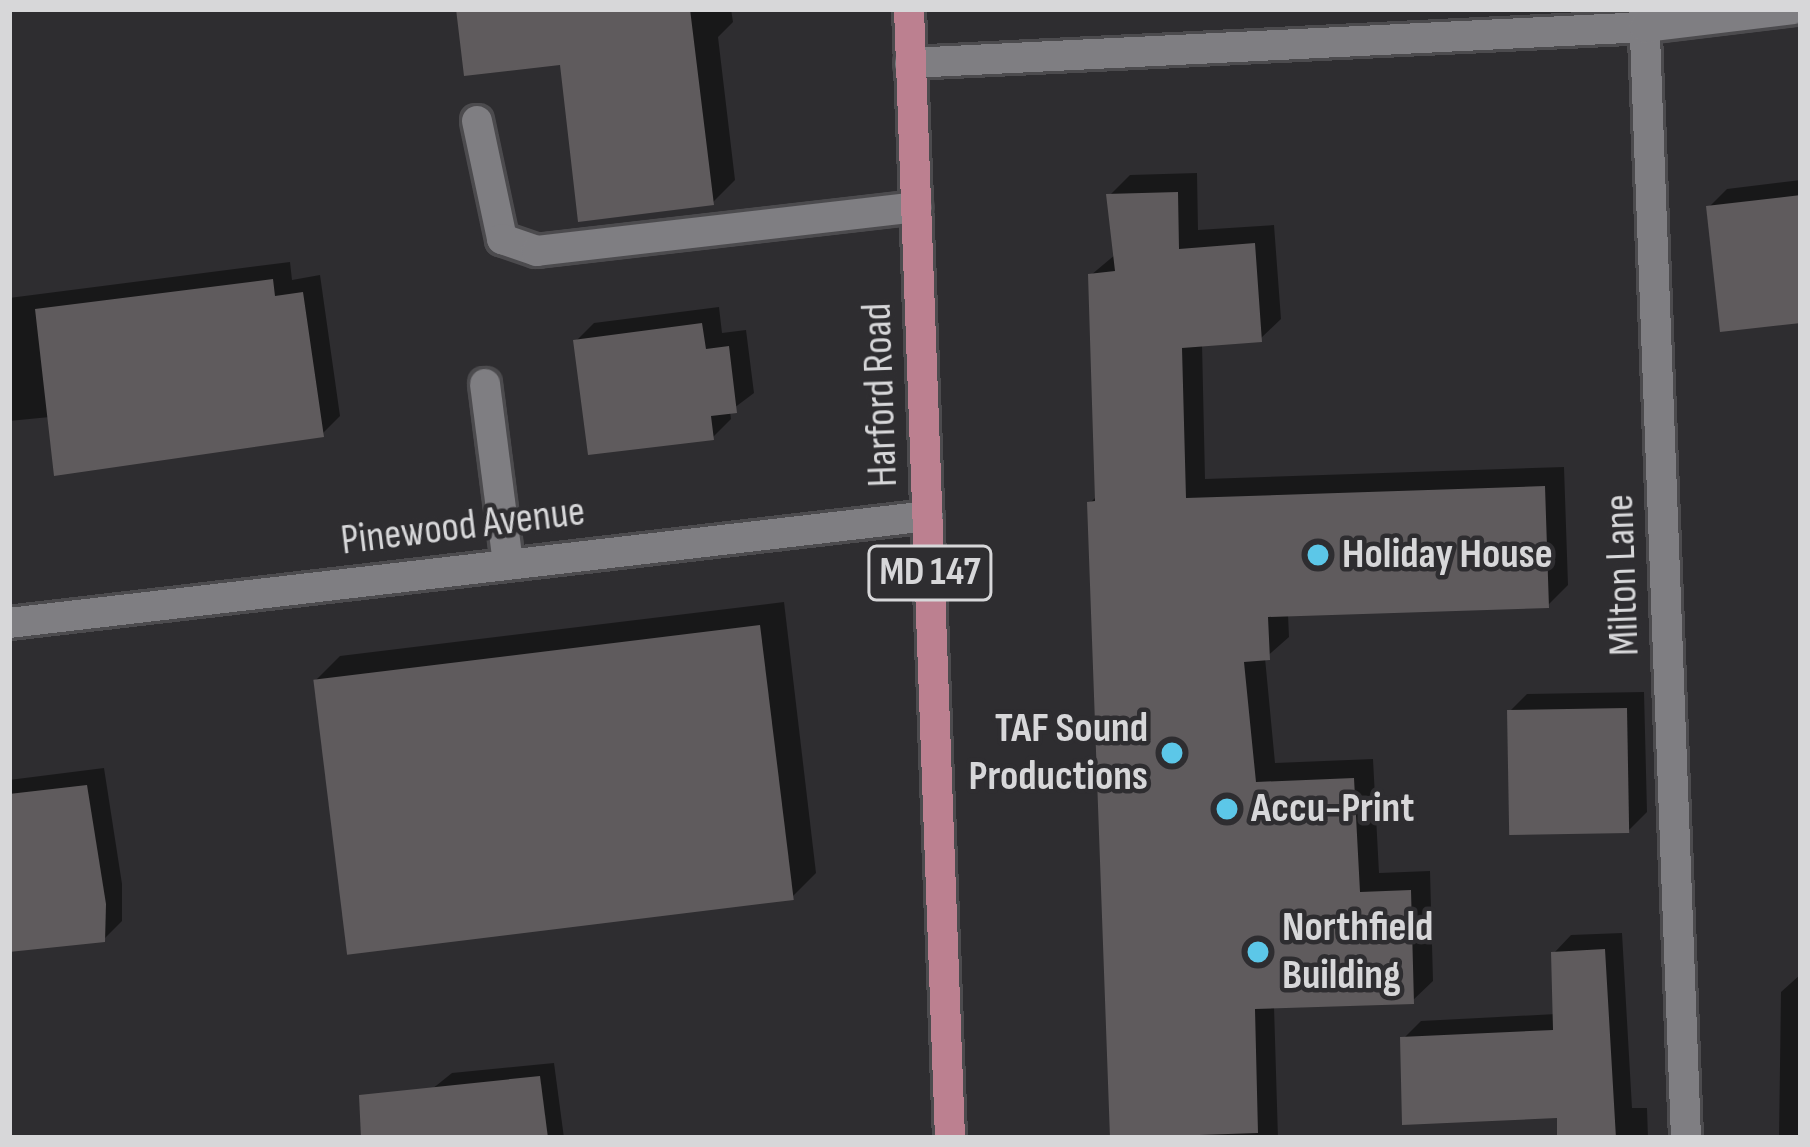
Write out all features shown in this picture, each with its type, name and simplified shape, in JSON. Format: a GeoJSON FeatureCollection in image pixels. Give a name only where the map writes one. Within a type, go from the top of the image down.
{"type":"FeatureCollection","features":[{"type":"Feature","properties":{"kind":"main road","name":"Harford Road"},"geometry":{"type":"LineString","coordinates":[[909,9],[950,1138]]}},
{"type":"Feature","properties":{"kind":"street"},"geometry":{"type":"LineString","coordinates":[[910,63],[1793,9]]}},
{"type":"Feature","properties":{"kind":"street","name":"Milton Lane"},"geometry":{"type":"LineString","coordinates":[[1644,18],[1686,1138]]}},
{"type":"Feature","properties":{"kind":"street"},"geometry":{"type":"LineString","coordinates":[[477,121],[502,239],[537,251],[916,207]]}},
{"type":"Feature","properties":{"kind":"street"},"geometry":{"type":"LineString","coordinates":[[485,384],[508,565]]}},
{"type":"Feature","properties":{"kind":"street","name":"Pinewood Avenue"},"geometry":{"type":"LineString","coordinates":[[9,623],[928,516]]}},
{"type":"Feature","properties":{"kind":"building"},"geometry":{"type":"Polygon","coordinates":[[[456,9],[690,9],[714,205],[578,222],[560,65],[464,76],[456,9]]]}},
{"type":"Feature","properties":{"kind":"building"},"geometry":{"type":"Polygon","coordinates":[[[1178,192],[1179,249],[1255,243],[1262,342],[1182,348],[1186,498],[1545,486],[1549,608],[1268,617],[1270,660],[1244,662],[1256,782],[1354,778],[1360,892],[1411,890],[1414,1004],[1255,1009],[1258,1133],[1110,1138],[1087,502],[1095,501],[1088,274],[1115,271],[1106,194],[1178,192]]]}},
{"type":"Feature","properties":{"kind":"building"},"geometry":{"type":"Polygon","coordinates":[[[1801,195],[1801,323],[1720,332],[1706,206],[1801,195]]]}},
{"type":"Feature","properties":{"kind":"building"},"geometry":{"type":"Polygon","coordinates":[[[273,279],[275,296],[303,292],[324,437],[54,476],[35,309],[273,279]]]}},
{"type":"Feature","properties":{"kind":"building"},"geometry":{"type":"Polygon","coordinates":[[[702,323],[706,349],[729,346],[737,413],[711,416],[714,440],[588,455],[573,340],[702,323]]]}},
{"type":"Feature","properties":{"kind":"building"},"geometry":{"type":"Polygon","coordinates":[[[760,625],[794,900],[347,955],[313,680],[760,625]]]}},
{"type":"Feature","properties":{"kind":"building"},"geometry":{"type":"Polygon","coordinates":[[[1627,708],[1629,833],[1509,835],[1507,710],[1627,708]]]}},
{"type":"Feature","properties":{"kind":"building"},"geometry":{"type":"Polygon","coordinates":[[[87,785],[106,904],[105,942],[9,952],[9,794],[87,785]]]}},
{"type":"Feature","properties":{"kind":"building"},"geometry":{"type":"Polygon","coordinates":[[[1605,949],[1616,1138],[1557,1138],[1557,1118],[1402,1125],[1400,1037],[1553,1030],[1551,952],[1605,949]]]}},
{"type":"Feature","properties":{"kind":"building"},"geometry":{"type":"Polygon","coordinates":[[[540,1076],[548,1138],[361,1138],[359,1095],[540,1076]]]}},
{"type":"Feature","properties":{"kind":"place","name":"Holiday House"},"geometry":{"type":"Point","coordinates":[1318,555]}},
{"type":"Feature","properties":{"kind":"place","name":"TAF Sound Productions"},"geometry":{"type":"Point","coordinates":[1172,753]}},
{"type":"Feature","properties":{"kind":"place","name":"Accu-Print"},"geometry":{"type":"Point","coordinates":[1227,809]}},
{"type":"Feature","properties":{"kind":"place","name":"Northfield Building"},"geometry":{"type":"Point","coordinates":[1258,952]}}]}
